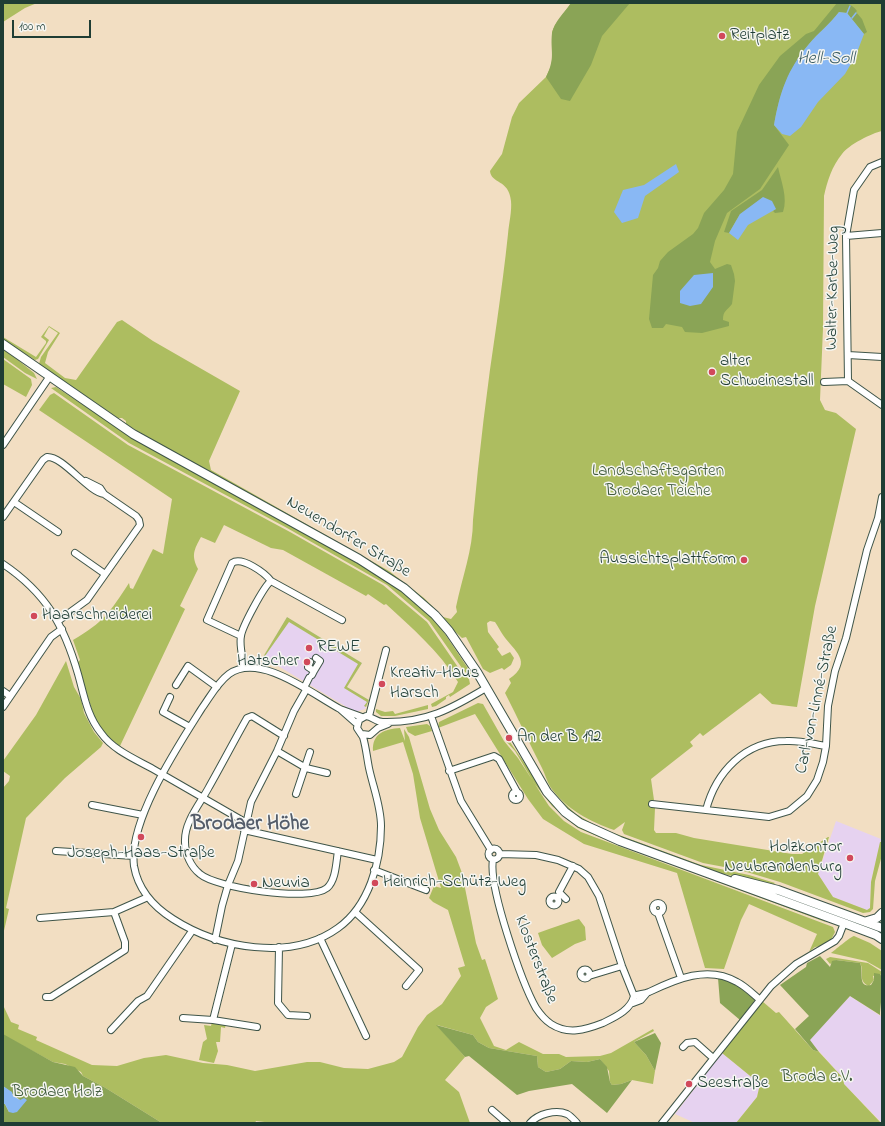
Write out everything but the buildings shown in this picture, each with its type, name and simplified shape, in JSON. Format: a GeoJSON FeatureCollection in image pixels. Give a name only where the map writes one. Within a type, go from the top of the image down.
{"type":"FeatureCollection","features":[{"type":"Feature","properties":{"kind":"main road","name":"Neuendorfer Straße"},"geometry":{"type":"LineString","coordinates":[[3,344],[133,434],[317,535],[394,580],[420,601],[445,626],[486,688],[547,792],[572,818],[601,834],[880,936]]}},
{"type":"Feature","properties":{"kind":"main road","name":"Neuendorfer Straße"},"geometry":{"type":"LineString","coordinates":[[715,876],[778,890],[882,928]]}},
{"type":"Feature","properties":{"kind":"main road"},"geometry":{"type":"LineString","coordinates":[[866,921],[876,918],[882,912]]}},
{"type":"Feature","properties":{"kind":"main road"},"geometry":{"type":"LineString","coordinates":[[844,923],[846,914]]}},
{"type":"Feature","properties":{"kind":"street","name":"Walter-Karbe-Weg"},"geometry":{"type":"LineString","coordinates":[[848,381],[846,236],[854,190],[870,167],[882,162]]}},
{"type":"Feature","properties":{"kind":"street"},"geometry":{"type":"LineString","coordinates":[[846,236],[882,233]]}},
{"type":"Feature","properties":{"kind":"street"},"geometry":{"type":"LineString","coordinates":[[848,355],[882,357]]}},
{"type":"Feature","properties":{"kind":"street"},"geometry":{"type":"LineString","coordinates":[[3,445],[50,376]]}},
{"type":"Feature","properties":{"kind":"street"},"geometry":{"type":"LineString","coordinates":[[824,382],[848,381],[882,405]]}},
{"type":"Feature","properties":{"kind":"street"},"geometry":{"type":"LineString","coordinates":[[3,517],[43,460],[47,457],[54,458],[86,482],[95,485],[104,494],[136,516],[140,523],[140,527],[87,600],[58,621]]}},
{"type":"Feature","properties":{"kind":"street","name":"Carl-von-Linné-Straße"},"geometry":{"type":"LineString","coordinates":[[652,804],[769,817],[790,811],[802,803],[812,790],[820,772],[826,746],[828,706],[835,671],[846,638],[867,550],[878,518],[882,497]]}},
{"type":"Feature","properties":{"kind":"street"},"geometry":{"type":"LineString","coordinates":[[14,502],[58,532]]}},
{"type":"Feature","properties":{"kind":"street"},"geometry":{"type":"LineString","coordinates":[[75,553],[106,574]]}},
{"type":"Feature","properties":{"kind":"street"},"geometry":{"type":"LineString","coordinates":[[241,636],[207,620],[232,563],[236,560],[241,561],[264,574],[271,581],[342,620]]}},
{"type":"Feature","properties":{"kind":"street"},"geometry":{"type":"LineString","coordinates":[[3,564],[26,581],[39,594],[58,621],[72,656],[88,710],[100,733],[115,747],[202,799],[245,822]]}},
{"type":"Feature","properties":{"kind":"street"},"geometry":{"type":"LineString","coordinates":[[244,668],[241,636],[264,588],[271,581]]}},
{"type":"Feature","properties":{"kind":"street"},"geometry":{"type":"LineString","coordinates":[[3,707],[51,637],[62,629]]}},
{"type":"Feature","properties":{"kind":"street"},"geometry":{"type":"LineString","coordinates":[[375,730],[372,718],[386,650]]}},
{"type":"Feature","properties":{"kind":"street"},"geometry":{"type":"LineString","coordinates":[[215,940],[228,885],[238,861],[245,822],[251,802],[278,751],[294,711],[319,663]]}},
{"type":"Feature","properties":{"kind":"street"},"geometry":{"type":"LineString","coordinates":[[176,685],[188,666],[217,687]]}},
{"type":"Feature","properties":{"kind":"street"},"geometry":{"type":"LineString","coordinates":[[244,668],[265,668],[309,680],[357,724],[358,730],[362,734],[380,810],[381,827],[377,860],[367,892],[355,912],[339,928],[320,938],[280,947],[232,944],[215,940],[192,931],[168,916],[148,898],[137,877],[134,856],[135,844],[143,816],[162,775],[190,727],[217,687],[228,675],[244,668]]}},
{"type":"Feature","properties":{"kind":"street"},"geometry":{"type":"LineString","coordinates":[[340,709],[362,717],[372,718],[384,722],[401,721],[431,716],[449,709],[486,688]]}},
{"type":"Feature","properties":{"kind":"street"},"geometry":{"type":"LineString","coordinates":[[3,691],[10,696]]}},
{"type":"Feature","properties":{"kind":"street"},"geometry":{"type":"LineString","coordinates":[[170,697],[163,712],[190,727]]}},
{"type":"Feature","properties":{"kind":"street"},"geometry":{"type":"LineString","coordinates":[[284,736],[252,716],[249,716],[189,822],[186,832],[186,852],[189,861],[200,875],[208,880],[228,885],[275,893],[321,892],[328,887],[332,881],[338,851]]}},
{"type":"Feature","properties":{"kind":"street","name":"Klosterstraße"},"geometry":{"type":"LineString","coordinates":[[431,716],[449,771],[468,815],[490,850],[489,856],[494,860],[494,880],[511,944],[534,1003],[545,1019],[559,1028],[578,1031],[590,1028],[607,1021],[627,1009],[633,1000],[641,1000],[647,993],[681,978],[708,974],[725,977],[737,982],[759,999]]}},
{"type":"Feature","properties":{"kind":"street"},"geometry":{"type":"LineString","coordinates":[[357,724],[362,717]]}},
{"type":"Feature","properties":{"kind":"street"},"geometry":{"type":"LineString","coordinates":[[367,756],[370,735],[375,730],[401,721]]}},
{"type":"Feature","properties":{"kind":"street"},"geometry":{"type":"LineString","coordinates":[[362,734],[370,735]]}},
{"type":"Feature","properties":{"kind":"street"},"geometry":{"type":"LineString","coordinates":[[706,810],[712,793],[722,774],[733,761],[752,749],[769,742],[784,740],[826,746]]}},
{"type":"Feature","properties":{"kind":"street"},"geometry":{"type":"LineString","coordinates":[[278,751],[306,768],[327,773]]}},
{"type":"Feature","properties":{"kind":"street"},"geometry":{"type":"LineString","coordinates":[[296,794],[306,768],[310,752]]}},
{"type":"Feature","properties":{"kind":"street"},"geometry":{"type":"LineString","coordinates":[[449,771],[494,756],[499,759],[517,792]]}},
{"type":"Feature","properties":{"kind":"street"},"geometry":{"type":"LineString","coordinates":[[92,805],[143,816]]}},
{"type":"Feature","properties":{"kind":"street"},"geometry":{"type":"LineString","coordinates":[[244,830],[377,860]]}},
{"type":"Feature","properties":{"kind":"street"},"geometry":{"type":"LineString","coordinates":[[490,850],[497,850],[500,854],[536,855],[558,860],[573,866],[584,873],[596,888],[633,1000]]}},
{"type":"Feature","properties":{"kind":"street"},"geometry":{"type":"LineString","coordinates":[[56,851],[134,856]]}},
{"type":"Feature","properties":{"kind":"street"},"geometry":{"type":"LineString","coordinates":[[494,860],[497,859],[500,854]]}},
{"type":"Feature","properties":{"kind":"street"},"geometry":{"type":"LineString","coordinates":[[566,899],[558,895],[573,866]]}},
{"type":"Feature","properties":{"kind":"street"},"geometry":{"type":"LineString","coordinates":[[374,870],[426,890]]}},
{"type":"Feature","properties":{"kind":"street"},"geometry":{"type":"LineString","coordinates":[[40,918],[114,912],[148,898]]}},
{"type":"Feature","properties":{"kind":"street"},"geometry":{"type":"LineString","coordinates":[[46,997],[51,997],[125,950],[126,942],[114,912]]}},
{"type":"Feature","properties":{"kind":"street"},"geometry":{"type":"LineString","coordinates":[[355,912],[419,970],[406,986]]}},
{"type":"Feature","properties":{"kind":"street"},"geometry":{"type":"LineString","coordinates":[[658,913],[681,978]]}},
{"type":"Feature","properties":{"kind":"street"},"geometry":{"type":"LineString","coordinates":[[662,1123],[759,999],[790,969],[835,941],[839,936],[844,923]]}},
{"type":"Feature","properties":{"kind":"street"},"geometry":{"type":"LineString","coordinates":[[111,1030],[138,1001],[147,996],[192,931]]}},
{"type":"Feature","properties":{"kind":"street"},"geometry":{"type":"LineString","coordinates":[[320,938],[366,1036]]}},
{"type":"Feature","properties":{"kind":"street"},"geometry":{"type":"LineString","coordinates":[[213,1020],[232,944]]}},
{"type":"Feature","properties":{"kind":"street"},"geometry":{"type":"LineString","coordinates":[[280,947],[278,1003],[288,1015],[307,1016]]}},
{"type":"Feature","properties":{"kind":"street"},"geometry":{"type":"LineString","coordinates":[[589,976],[622,966]]}},
{"type":"Feature","properties":{"kind":"street"},"geometry":{"type":"LineString","coordinates":[[183,1018],[213,1020],[257,1027]]}},
{"type":"Feature","properties":{"kind":"street"},"geometry":{"type":"LineString","coordinates":[[683,1047],[687,1043],[695,1042],[713,1058]]}},
{"type":"Feature","properties":{"kind":"street"},"geometry":{"type":"LineString","coordinates":[[492,1110],[507,1123]]}},
{"type":"Feature","properties":{"kind":"street"},"geometry":{"type":"LineString","coordinates":[[530,1123],[543,1114],[561,1112],[568,1114],[577,1123]]}},
{"type":"Feature","properties":{"kind":"shaded area"},"geometry":{"type":"Polygon","coordinates":[[[287,617],[362,663],[347,687],[369,700],[365,709],[355,712],[263,657],[287,617]]]}},
{"type":"Feature","properties":{"kind":"shaded area","name":"Holzkontor Neubrandenburg"},"geometry":{"type":"Polygon","coordinates":[[[836,821],[881,839],[871,882],[870,908],[867,910],[833,897],[818,874],[836,821]]]}},
{"type":"Feature","properties":{"kind":"shaded area"},"geometry":{"type":"Polygon","coordinates":[[[850,996],[882,1017],[882,1123],[844,1084],[843,1078],[809,1040],[850,996]]]}},
{"type":"Feature","properties":{"kind":"shaded area"},"geometry":{"type":"Polygon","coordinates":[[[722,1053],[760,1084],[757,1097],[736,1123],[695,1123],[675,1114],[722,1053]]]}},
{"type":"Feature","properties":{"kind":"green space"},"geometry":{"type":"Polygon","coordinates":[[[3,3],[37,3],[25,8],[3,22],[3,3]]]}},
{"type":"Feature","properties":{"kind":"green space","name":"Landschaftsgarten Brodaer Teiche"},"geometry":{"type":"Polygon","coordinates":[[[571,3],[882,3],[882,131],[860,140],[845,151],[838,159],[833,169],[828,180],[824,196],[823,328],[820,400],[825,410],[836,413],[856,429],[815,606],[797,707],[772,704],[760,693],[703,736],[700,733],[690,742],[693,746],[651,779],[654,800],[651,800],[649,804],[650,807],[655,808],[654,830],[656,833],[676,833],[694,838],[792,854],[802,854],[829,837],[818,874],[833,897],[867,910],[870,908],[871,882],[880,842],[882,842],[882,855],[875,881],[873,909],[870,912],[863,913],[780,882],[740,870],[703,863],[624,834],[622,830],[625,822],[614,830],[580,814],[557,796],[551,788],[505,693],[511,683],[509,679],[516,673],[521,662],[520,657],[495,622],[490,621],[487,623],[488,632],[499,647],[497,649],[502,656],[510,652],[514,658],[511,665],[504,670],[502,668],[490,673],[483,669],[466,637],[462,638],[405,585],[381,568],[167,449],[126,424],[126,421],[122,418],[118,418],[39,364],[41,357],[58,333],[49,327],[44,336],[49,340],[38,359],[35,360],[3,340],[3,337],[36,357],[46,343],[46,341],[41,337],[49,326],[60,333],[48,352],[45,363],[65,378],[76,380],[117,322],[122,320],[153,341],[240,391],[209,461],[211,470],[389,571],[424,598],[443,617],[451,619],[457,612],[456,607],[467,564],[473,531],[475,495],[511,213],[510,194],[504,185],[493,178],[490,171],[502,154],[512,117],[519,103],[546,77],[551,66],[553,54],[552,32],[555,25],[571,3]]]}},
{"type":"Feature","properties":{"kind":"green space"},"geometry":{"type":"Polygon","coordinates":[[[571,3],[630,3],[602,36],[591,65],[570,101],[561,99],[546,77],[552,59],[553,29],[557,21],[571,3]]]}},
{"type":"Feature","properties":{"kind":"green space"},"geometry":{"type":"Polygon","coordinates":[[[837,3],[853,6],[862,19],[867,32],[864,34],[847,13],[839,12],[802,54],[790,72],[782,92],[774,125],[789,145],[760,189],[727,213],[715,241],[710,262],[715,269],[727,264],[731,265],[734,274],[735,281],[732,304],[725,312],[723,317],[723,320],[729,322],[729,326],[702,333],[685,332],[682,327],[666,324],[663,328],[652,328],[649,319],[653,275],[658,268],[660,261],[668,252],[693,234],[698,228],[704,213],[724,190],[733,174],[737,132],[759,85],[780,56],[806,34],[814,31],[837,3]]]}},
{"type":"Feature","properties":{"kind":"green space"},"geometry":{"type":"Polygon","coordinates":[[[778,167],[785,201],[783,212],[775,213],[773,211],[776,209],[740,214],[729,233],[724,232],[731,211],[762,190],[778,167]]]}},
{"type":"Feature","properties":{"kind":"green space"},"geometry":{"type":"Polygon","coordinates":[[[3,348],[34,373],[37,379],[25,373],[3,357],[3,348]]]}},
{"type":"Feature","properties":{"kind":"green space"},"geometry":{"type":"Polygon","coordinates":[[[3,359],[31,379],[32,385],[26,397],[3,384],[3,359]]]}},
{"type":"Feature","properties":{"kind":"green space"},"geometry":{"type":"Polygon","coordinates":[[[56,387],[139,442],[381,575],[417,603],[439,625],[473,676],[471,677],[464,671],[429,621],[387,585],[287,528],[129,443],[51,388],[56,387]]]}},
{"type":"Feature","properties":{"kind":"green space"},"geometry":{"type":"Polygon","coordinates":[[[54,393],[128,445],[290,532],[383,585],[427,622],[462,673],[469,679],[470,684],[450,697],[449,695],[446,699],[432,707],[431,704],[453,692],[458,682],[434,650],[386,604],[384,605],[368,594],[366,596],[283,550],[271,548],[224,525],[215,543],[201,537],[194,553],[198,569],[180,606],[185,609],[120,746],[118,745],[103,732],[96,722],[77,663],[80,660],[73,640],[84,634],[106,616],[129,583],[130,588],[133,589],[153,549],[163,554],[172,499],[39,410],[50,395],[54,393]]]}},
{"type":"Feature","properties":{"kind":"green space"},"geometry":{"type":"Polygon","coordinates":[[[287,617],[362,663],[347,687],[369,700],[366,707],[364,706],[367,702],[344,688],[358,664],[289,622],[265,656],[268,660],[263,657],[287,617]]]}},
{"type":"Feature","properties":{"kind":"green space"},"geometry":{"type":"Polygon","coordinates":[[[66,661],[74,687],[81,699],[84,713],[94,732],[103,743],[101,747],[65,778],[26,818],[6,908],[9,909],[3,935],[3,788],[9,781],[10,776],[3,771],[3,761],[36,715],[66,661]]]}},
{"type":"Feature","properties":{"kind":"green space"},"geometry":{"type":"Polygon","coordinates":[[[478,703],[483,704],[504,741],[518,758],[549,806],[564,821],[581,832],[833,927],[835,932],[831,940],[822,946],[815,947],[809,952],[817,934],[749,904],[741,920],[724,969],[705,968],[677,873],[584,844],[543,819],[528,799],[475,714],[438,728],[439,722],[478,703]]]}},
{"type":"Feature","properties":{"kind":"green space"},"geometry":{"type":"Polygon","coordinates":[[[428,705],[428,709],[395,716],[381,716],[376,712],[376,709],[385,712],[393,711],[395,714],[428,705]]]}},
{"type":"Feature","properties":{"kind":"green space"},"geometry":{"type":"Polygon","coordinates":[[[427,724],[430,726],[432,731],[415,736],[408,732],[406,727],[427,724]]]}},
{"type":"Feature","properties":{"kind":"green space"},"geometry":{"type":"Polygon","coordinates":[[[400,728],[405,741],[404,729],[409,737],[430,809],[439,830],[456,857],[462,873],[476,943],[482,960],[485,959],[498,999],[486,1007],[480,1018],[494,1046],[506,1050],[519,1042],[543,1054],[559,1054],[566,1057],[600,1056],[611,1053],[653,1029],[654,1031],[634,1042],[646,1055],[655,1071],[653,1084],[632,1080],[621,1084],[612,1085],[610,1082],[609,1071],[600,1059],[587,1062],[571,1061],[560,1069],[546,1072],[538,1067],[537,1056],[489,1048],[478,1042],[473,1035],[437,1025],[465,1057],[445,1080],[459,1092],[470,1123],[273,1123],[256,1121],[255,1123],[162,1123],[104,1087],[83,1076],[81,1072],[65,1064],[53,1062],[3,1035],[3,1005],[11,1022],[19,1025],[18,1029],[37,1037],[36,1040],[92,1065],[117,1066],[144,1058],[166,1055],[203,1063],[227,1065],[255,1071],[307,1062],[320,1062],[344,1068],[368,1069],[394,1062],[402,1057],[418,1027],[427,1015],[442,1004],[461,976],[458,968],[465,966],[448,910],[433,902],[429,898],[434,886],[441,888],[420,818],[413,774],[403,742],[373,751],[373,745],[380,733],[389,729],[400,728]]]}},
{"type":"Feature","properties":{"kind":"green space"},"geometry":{"type":"Polygon","coordinates":[[[508,739],[553,805],[580,827],[622,845],[819,918],[828,923],[611,842],[578,828],[552,806],[534,783],[515,751],[505,740],[508,739]]]}},
{"type":"Feature","properties":{"kind":"green space"},"geometry":{"type":"Polygon","coordinates":[[[552,792],[576,814],[600,828],[701,865],[749,875],[775,883],[773,885],[715,872],[622,839],[589,825],[567,809],[552,792]]]}},
{"type":"Feature","properties":{"kind":"green space"},"geometry":{"type":"Polygon","coordinates":[[[579,919],[585,927],[586,940],[575,944],[552,958],[542,945],[538,933],[579,919]]]}},
{"type":"Feature","properties":{"kind":"green space"},"geometry":{"type":"Polygon","coordinates":[[[854,936],[870,943],[882,951],[882,970],[866,961],[831,953],[854,936]]]}},
{"type":"Feature","properties":{"kind":"green space"},"geometry":{"type":"Polygon","coordinates":[[[820,956],[830,967],[832,961],[836,960],[860,963],[862,981],[864,984],[871,985],[874,980],[874,973],[880,974],[882,987],[880,1015],[850,996],[810,1040],[819,1052],[813,1050],[795,1029],[809,1016],[780,985],[806,967],[807,963],[820,956]]]}},
{"type":"Feature","properties":{"kind":"green space"},"geometry":{"type":"Polygon","coordinates":[[[830,957],[868,963],[882,972],[882,977],[880,974],[873,976],[874,980],[869,986],[863,982],[860,963],[836,960],[830,964],[826,959],[830,957]]]}},
{"type":"Feature","properties":{"kind":"green space"},"geometry":{"type":"Polygon","coordinates":[[[718,978],[736,984],[755,1000],[740,1020],[720,1003],[718,978]]]}},
{"type":"Feature","properties":{"kind":"green space","name":"Broda e.V."},"geometry":{"type":"Polygon","coordinates":[[[762,1001],[776,1013],[779,1012],[813,1050],[819,1052],[843,1078],[844,1084],[881,1123],[736,1123],[757,1097],[760,1084],[722,1053],[762,1001]]]}},
{"type":"Feature","properties":{"kind":"green space"},"geometry":{"type":"Polygon","coordinates":[[[212,1022],[226,1023],[225,1028],[221,1027],[220,1042],[216,1042],[218,1051],[214,1063],[199,1060],[203,1042],[207,1039],[204,1025],[211,1026],[212,1022]]]}},
{"type":"Feature","properties":{"kind":"green space"},"geometry":{"type":"Polygon","coordinates":[[[436,1025],[473,1035],[478,1042],[489,1048],[537,1056],[538,1067],[546,1072],[560,1069],[571,1061],[587,1062],[600,1059],[607,1067],[612,1085],[621,1084],[632,1080],[607,1113],[572,1084],[529,1091],[517,1095],[469,1056],[465,1057],[436,1025]]]}},
{"type":"Feature","properties":{"kind":"green space"},"geometry":{"type":"Polygon","coordinates":[[[655,1033],[661,1043],[655,1071],[646,1055],[634,1042],[655,1033]]]}},
{"type":"Feature","properties":{"kind":"green space","name":"Brodaer Holz"},"geometry":{"type":"Polygon","coordinates":[[[3,1034],[53,1062],[75,1067],[83,1076],[104,1087],[162,1123],[3,1123],[3,1104],[5,1104],[9,1112],[20,1100],[3,1086],[3,1034]]]}},
{"type":"Feature","properties":{"kind":"water","name":"Hell-Soll"},"geometry":{"type":"Polygon","coordinates":[[[839,12],[847,13],[864,34],[856,55],[845,74],[818,102],[801,127],[790,136],[782,134],[774,125],[782,92],[790,72],[809,44],[839,12]]]}},
{"type":"Feature","properties":{"kind":"water"},"geometry":{"type":"Polygon","coordinates":[[[676,164],[679,172],[645,196],[638,218],[622,223],[614,212],[623,190],[644,185],[676,164]]]}},
{"type":"Feature","properties":{"kind":"water"},"geometry":{"type":"Polygon","coordinates":[[[763,197],[772,201],[776,209],[748,225],[738,240],[729,233],[740,214],[763,197]]]}},
{"type":"Feature","properties":{"kind":"water"},"geometry":{"type":"Polygon","coordinates":[[[713,273],[713,287],[701,304],[690,306],[680,303],[680,291],[694,275],[713,273]]]}},
{"type":"Feature","properties":{"kind":"water"},"geometry":{"type":"Polygon","coordinates":[[[3,1086],[12,1092],[13,1096],[20,1100],[24,1098],[27,1100],[17,1112],[9,1112],[5,1104],[3,1104],[3,1086]]]}},
{"type":"Feature","properties":{"kind":"waterway"},"geometry":{"type":"LineString","coordinates":[[847,13],[850,6]]}},
{"type":"Feature","properties":{"kind":"waterway"},"geometry":{"type":"LineString","coordinates":[[852,18],[856,13]]}},
{"type":"Feature","properties":{"kind":"place","name":"Reitplatz"},"geometry":{"type":"Point","coordinates":[722,36]}},
{"type":"Feature","properties":{"kind":"place","name":"alter Schweinestall"},"geometry":{"type":"Point","coordinates":[712,372]}},
{"type":"Feature","properties":{"kind":"place","name":"Aussichtsplattform"},"geometry":{"type":"Point","coordinates":[744,560]}},
{"type":"Feature","properties":{"kind":"place","name":"Haarschneiderei"},"geometry":{"type":"Point","coordinates":[34,616]}},
{"type":"Feature","properties":{"kind":"place","name":"REWE"},"geometry":{"type":"Point","coordinates":[309,648]}},
{"type":"Feature","properties":{"kind":"place","name":"Hatscher"},"geometry":{"type":"Point","coordinates":[307,662]}},
{"type":"Feature","properties":{"kind":"place","name":"Kreativ-Haus Harsch"},"geometry":{"type":"Point","coordinates":[382,684]}},
{"type":"Feature","properties":{"kind":"place","name":"An der B 192"},"geometry":{"type":"Point","coordinates":[509,738]}},
{"type":"Feature","properties":{"kind":"place","name":"Joseph-Haas-Straße"},"geometry":{"type":"Point","coordinates":[141,837]}},
{"type":"Feature","properties":{"kind":"place","name":"Holzkontor Neubrandenburg"},"geometry":{"type":"Point","coordinates":[850,858]}},
{"type":"Feature","properties":{"kind":"place","name":"Heinrich-Schütz-Weg"},"geometry":{"type":"Point","coordinates":[375,883]}},
{"type":"Feature","properties":{"kind":"place","name":"Neuvia"},"geometry":{"type":"Point","coordinates":[254,884]}},
{"type":"Feature","properties":{"kind":"place","name":"Seestraße"},"geometry":{"type":"Point","coordinates":[689,1084]}},
{"type":"Feature","properties":{"kind":"district","name":"Brodaer Höhe"},"geometry":{"type":"Point","coordinates":[250,826]}}]}
